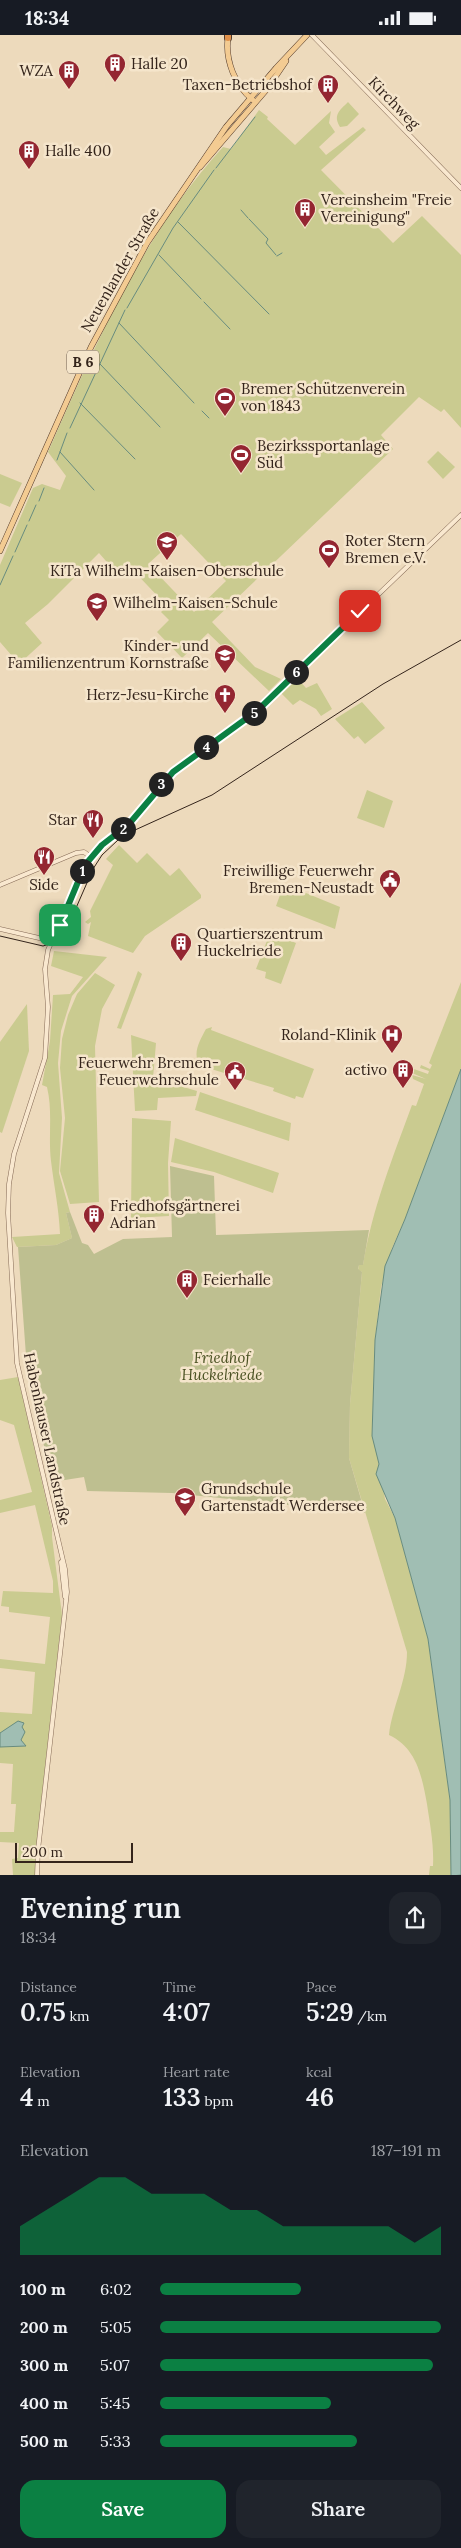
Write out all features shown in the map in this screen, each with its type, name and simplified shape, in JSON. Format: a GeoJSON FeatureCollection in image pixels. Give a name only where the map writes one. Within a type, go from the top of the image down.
{"type":"FeatureCollection","features":[{"type":"Feature","properties":{"kind":"main road","name":"Neuenlander Straße"},"geometry":{"type":"LineString","coordinates":[[0,551],[69,394],[105,318],[148,243],[205,155],[250,98],[307,35]]}},
{"type":"Feature","properties":{"kind":"main road"},"geometry":{"type":"LineString","coordinates":[[228,36],[228,60],[250,98],[255,102]]}},
{"type":"Feature","properties":{"kind":"main road","name":"Neuenlander Straße"},"geometry":{"type":"LineString","coordinates":[[196,171],[267,89],[287,58]]}},
{"type":"Feature","properties":{"kind":"street","name":"Kirchweg"},"geometry":{"type":"LineString","coordinates":[[312,35],[461,188]]}},
{"type":"Feature","properties":{"kind":"street","name":"Habenhauser Landstraße"},"geometry":{"type":"LineString","coordinates":[[37,1875],[38,1850],[66,1602],[65,1569],[17,1363],[8,1206],[14,1154],[45,1058],[48,1007],[45,964],[52,941],[76,884],[91,857],[110,838],[129,824],[173,772],[258,710],[461,515]]}},
{"type":"Feature","properties":{"kind":"street"},"geometry":{"type":"LineString","coordinates":[[0,885],[76,853],[84,852],[91,857]]}},
{"type":"Feature","properties":{"kind":"street"},"geometry":{"type":"LineString","coordinates":[[0,929],[52,941]]}},
{"type":"Feature","properties":{"kind":"green space"},"geometry":{"type":"Polygon","coordinates":[[[348,102],[359,114],[347,126],[340,127],[337,116],[348,102]]]}},
{"type":"Feature","properties":{"kind":"green space"},"geometry":{"type":"Polygon","coordinates":[[[259,110],[295,145],[331,111],[329,123],[335,132],[319,147],[326,155],[363,127],[366,130],[321,170],[393,243],[422,216],[461,255],[461,428],[444,409],[441,412],[419,397],[381,435],[393,449],[212,622],[255,667],[281,679],[269,691],[208,633],[182,658],[157,632],[169,620],[161,612],[167,606],[129,566],[119,576],[99,553],[48,604],[25,623],[42,643],[19,664],[0,642],[0,565],[33,488],[42,484],[60,490],[66,476],[48,452],[84,371],[123,292],[169,216],[194,181],[223,147],[231,149],[259,110]],[[181,534],[148,564],[194,612],[226,581],[181,534]]]}},
{"type":"Feature","properties":{"kind":"green space"},"geometry":{"type":"Polygon","coordinates":[[[438,451],[455,467],[443,479],[427,462],[438,451]]]}},
{"type":"Feature","properties":{"kind":"green space"},"geometry":{"type":"Polygon","coordinates":[[[0,474],[22,483],[10,507],[0,503],[0,474]]]}},
{"type":"Feature","properties":{"kind":"green space"},"geometry":{"type":"Polygon","coordinates":[[[297,678],[306,688],[317,683],[332,709],[321,716],[316,709],[300,700],[293,705],[281,693],[297,678]]]}},
{"type":"Feature","properties":{"kind":"green space"},"geometry":{"type":"Polygon","coordinates":[[[362,702],[385,728],[365,744],[358,736],[354,739],[335,719],[362,702]]]}},
{"type":"Feature","properties":{"kind":"green space"},"geometry":{"type":"Polygon","coordinates":[[[367,790],[393,801],[384,828],[357,818],[367,790]]]}},
{"type":"Feature","properties":{"kind":"green space"},"geometry":{"type":"Polygon","coordinates":[[[119,845],[137,863],[147,853],[170,876],[179,868],[201,895],[201,898],[145,936],[133,953],[88,936],[91,922],[88,924],[85,922],[91,917],[90,911],[113,865],[106,859],[119,845]]]}},
{"type":"Feature","properties":{"kind":"green space"},"geometry":{"type":"Polygon","coordinates":[[[284,884],[340,907],[335,929],[276,906],[284,884]]]}},
{"type":"Feature","properties":{"kind":"green space"},"geometry":{"type":"Polygon","coordinates":[[[270,933],[296,943],[281,984],[265,978],[266,972],[256,969],[270,933]]]}},
{"type":"Feature","properties":{"kind":"green space"},"geometry":{"type":"Polygon","coordinates":[[[54,951],[107,957],[72,996],[61,1031],[58,1063],[62,1118],[59,1173],[70,1212],[66,1213],[72,1238],[56,1245],[17,1247],[12,1237],[60,1234],[50,1152],[49,1096],[47,1087],[42,1085],[50,1041],[53,995],[70,994],[83,977],[51,966],[54,951]]]}},
{"type":"Feature","properties":{"kind":"green space"},"geometry":{"type":"Polygon","coordinates":[[[138,971],[142,974],[121,1029],[117,1028],[138,971]]]}},
{"type":"Feature","properties":{"kind":"green space"},"geometry":{"type":"Polygon","coordinates":[[[95,973],[115,985],[102,1009],[95,1046],[99,1202],[70,1204],[60,1171],[65,1118],[60,1068],[62,1039],[68,1015],[77,994],[95,973]]]}},
{"type":"Feature","properties":{"kind":"green space"},"geometry":{"type":"Polygon","coordinates":[[[461,982],[461,1069],[405,1219],[392,1248],[381,1287],[375,1340],[372,1436],[376,1447],[385,1499],[395,1518],[428,1639],[450,1800],[451,1875],[429,1875],[430,1866],[433,1866],[432,1842],[423,1784],[412,1755],[406,1747],[389,1735],[405,1673],[407,1652],[349,1458],[350,1404],[362,1272],[358,1270],[359,1265],[363,1265],[377,1203],[412,1105],[416,1106],[424,1084],[413,1079],[412,1075],[426,1079],[412,1073],[411,1068],[428,1074],[429,1071],[420,1068],[421,1065],[430,1069],[432,1065],[429,1063],[461,982]]]}},
{"type":"Feature","properties":{"kind":"green space"},"geometry":{"type":"Polygon","coordinates":[[[27,1004],[29,1051],[2,1133],[0,1132],[0,1042],[27,1004]]]}},
{"type":"Feature","properties":{"kind":"green space"},"geometry":{"type":"Polygon","coordinates":[[[212,1027],[211,1030],[314,1069],[303,1098],[296,1096],[295,1099],[273,1091],[274,1088],[201,1066],[197,1057],[198,1047],[206,1029],[212,1027]]]}},
{"type":"Feature","properties":{"kind":"green space"},"geometry":{"type":"Polygon","coordinates":[[[131,1035],[156,1043],[153,1078],[197,1091],[196,1096],[158,1098],[157,1110],[135,1111],[131,1035]]]}},
{"type":"Feature","properties":{"kind":"green space"},"geometry":{"type":"Polygon","coordinates":[[[200,1092],[291,1123],[289,1141],[195,1110],[200,1092]]]}},
{"type":"Feature","properties":{"kind":"green space"},"geometry":{"type":"Polygon","coordinates":[[[132,1118],[171,1121],[168,1163],[169,1216],[131,1218],[132,1118]]]}},
{"type":"Feature","properties":{"kind":"green space"},"geometry":{"type":"Polygon","coordinates":[[[175,1138],[279,1173],[273,1193],[214,1172],[171,1162],[175,1138]]]}},
{"type":"Feature","properties":{"kind":"green space","name":"Friedhof Huckelriede"},"geometry":{"type":"Polygon","coordinates":[[[170,1166],[214,1176],[216,1235],[369,1230],[363,1265],[359,1265],[358,1269],[362,1272],[350,1404],[349,1458],[365,1513],[172,1493],[87,1491],[84,1477],[52,1482],[27,1369],[18,1247],[56,1245],[72,1238],[66,1213],[70,1212],[82,1243],[88,1245],[94,1254],[123,1239],[172,1237],[170,1166]]]}},
{"type":"Feature","properties":{"kind":"green space"},"geometry":{"type":"Polygon","coordinates":[[[18,1377],[52,1526],[62,1615],[38,1830],[35,1875],[13,1875],[12,1859],[18,1858],[19,1843],[0,1842],[0,1832],[14,1832],[16,1804],[11,1804],[13,1764],[0,1763],[0,1712],[32,1714],[35,1672],[0,1668],[0,1659],[45,1664],[50,1617],[9,1612],[9,1607],[1,1606],[3,1591],[53,1593],[53,1581],[35,1505],[0,1513],[0,1500],[32,1492],[14,1425],[0,1420],[0,1380],[18,1377]]]}},
{"type":"Feature","properties":{"kind":"water"},"geometry":{"type":"Polygon","coordinates":[[[461,1069],[461,1875],[451,1875],[450,1800],[428,1639],[395,1518],[376,1474],[379,1464],[372,1436],[375,1340],[385,1266],[405,1219],[461,1069]]]}},
{"type":"Feature","properties":{"kind":"water"},"geometry":{"type":"Polygon","coordinates":[[[18,1721],[24,1723],[22,1727],[25,1732],[21,1740],[26,1746],[0,1747],[0,1733],[18,1721]]]}},
{"type":"Feature","properties":{"kind":"waterway"},"geometry":{"type":"LineString","coordinates":[[216,168],[255,117]]}},
{"type":"Feature","properties":{"kind":"waterway"},"geometry":{"type":"LineString","coordinates":[[127,308],[173,228],[214,170]]}},
{"type":"Feature","properties":{"kind":"waterway"},"geometry":{"type":"LineString","coordinates":[[241,210],[248,218]]}},
{"type":"Feature","properties":{"kind":"waterway"},"geometry":{"type":"LineString","coordinates":[[249,219],[268,239],[266,243],[276,255]]}},
{"type":"Feature","properties":{"kind":"waterway"},"geometry":{"type":"LineString","coordinates":[[178,222],[269,314]]}},
{"type":"Feature","properties":{"kind":"waterway"},"geometry":{"type":"LineString","coordinates":[[277,256],[282,253]]}},
{"type":"Feature","properties":{"kind":"waterway"},"geometry":{"type":"LineString","coordinates":[[159,255],[201,299]]}},
{"type":"Feature","properties":{"kind":"waterway"},"geometry":{"type":"LineString","coordinates":[[204,302],[230,329]]}},
{"type":"Feature","properties":{"kind":"waterway"},"geometry":{"type":"LineString","coordinates":[[70,428],[125,310]]}},
{"type":"Feature","properties":{"kind":"waterway"},"geometry":{"type":"LineString","coordinates":[[119,323],[194,403]]}},
{"type":"Feature","properties":{"kind":"waterway"},"geometry":{"type":"LineString","coordinates":[[100,364],[160,427]]}},
{"type":"Feature","properties":{"kind":"waterway"},"geometry":{"type":"LineString","coordinates":[[80,403],[135,459]]}},
{"type":"Feature","properties":{"kind":"waterway"},"geometry":{"type":"LineString","coordinates":[[202,411],[209,418]]}},
{"type":"Feature","properties":{"kind":"waterway"},"geometry":{"type":"LineString","coordinates":[[57,460],[67,433]]}},
{"type":"Feature","properties":{"kind":"waterway"},"geometry":{"type":"LineString","coordinates":[[60,452],[94,490]]}},
{"type":"Feature","properties":{"kind":"waterway"},"geometry":{"type":"LineString","coordinates":[[39,501],[44,488]]}},
{"type":"Feature","properties":{"kind":"waterway"},"geometry":{"type":"LineString","coordinates":[[29,521],[36,505]]}},
{"type":"Feature","properties":{"kind":"waterway"},"geometry":{"type":"LineString","coordinates":[[15,552],[27,525]]}},
{"type":"Feature","properties":{"kind":"waterway"},"geometry":{"type":"LineString","coordinates":[[0,585],[13,556]]}},
{"type":"Feature","properties":{"kind":"tram line"},"geometry":{"type":"LineString","coordinates":[[0,936],[43,946],[59,941],[66,931],[93,869],[102,855],[118,840],[135,830],[212,795],[383,684],[461,640]]}},
{"type":"Feature","properties":{"kind":"place","name":"Halle 20"},"geometry":{"type":"Point","coordinates":[115,83]}},
{"type":"Feature","properties":{"kind":"place","name":"WZA"},"geometry":{"type":"Point","coordinates":[69,90]}},
{"type":"Feature","properties":{"kind":"place","name":"Taxen-Betriebshof"},"geometry":{"type":"Point","coordinates":[328,104]}},
{"type":"Feature","properties":{"kind":"place","name":"Halle 400"},"geometry":{"type":"Point","coordinates":[29,170]}},
{"type":"Feature","properties":{"kind":"place","name":"Vereinsheim \"Freie Vereinigung\""},"geometry":{"type":"Point","coordinates":[305,228]}},
{"type":"Feature","properties":{"kind":"place","name":"Bremer Schützenverein von 1843"},"geometry":{"type":"Point","coordinates":[225,417]}},
{"type":"Feature","properties":{"kind":"place","name":"Bezirkssportanlage Süd"},"geometry":{"type":"Point","coordinates":[241,474]}},
{"type":"Feature","properties":{"kind":"place","name":"KiTa Wilhelm-Kaisen-Oberschule"},"geometry":{"type":"Point","coordinates":[167,561]}},
{"type":"Feature","properties":{"kind":"place","name":"Roter Stern Bremen e.V."},"geometry":{"type":"Point","coordinates":[329,569]}},
{"type":"Feature","properties":{"kind":"place","name":"Wilhelm-Kaisen-Schule"},"geometry":{"type":"Point","coordinates":[97,622]}},
{"type":"Feature","properties":{"kind":"place","name":"Kinder- und Familienzentrum Kornstraße"},"geometry":{"type":"Point","coordinates":[225,674]}},
{"type":"Feature","properties":{"kind":"place","name":"Herz-Jesu-Kirche"},"geometry":{"type":"Point","coordinates":[225,714]}},
{"type":"Feature","properties":{"kind":"place","name":"Star"},"geometry":{"type":"Point","coordinates":[93,839]}},
{"type":"Feature","properties":{"kind":"place","name":"Side"},"geometry":{"type":"Point","coordinates":[44,876]}},
{"type":"Feature","properties":{"kind":"place","name":"Freiwillige Feuerwehr Bremen-Neustadt"},"geometry":{"type":"Point","coordinates":[390,899]}},
{"type":"Feature","properties":{"kind":"place","name":"Quartierszentrum Huckelriede"},"geometry":{"type":"Point","coordinates":[181,962]}},
{"type":"Feature","properties":{"kind":"place","name":"Roland-Klinik"},"geometry":{"type":"Point","coordinates":[392,1054]}},
{"type":"Feature","properties":{"kind":"place","name":"activo"},"geometry":{"type":"Point","coordinates":[403,1089]}},
{"type":"Feature","properties":{"kind":"place","name":"Feuerwehr Bremen- Feuerwehrschule"},"geometry":{"type":"Point","coordinates":[235,1091]}},
{"type":"Feature","properties":{"kind":"place","name":"Friedhofsgärtnerei Adrian"},"geometry":{"type":"Point","coordinates":[94,1234]}},
{"type":"Feature","properties":{"kind":"place","name":"Feierhalle"},"geometry":{"type":"Point","coordinates":[187,1299]}},
{"type":"Feature","properties":{"kind":"place","name":"Grundschule Gartenstadt Werdersee"},"geometry":{"type":"Point","coordinates":[185,1517]}},
{"type":"Feature","properties":{"kind":"route"},"geometry":{"type":"LineString","coordinates":[[60,925],[85,865],[102,845],[129,824],[162,782],[181,765],[258,710],[301,666],[360,611]]}}]}
